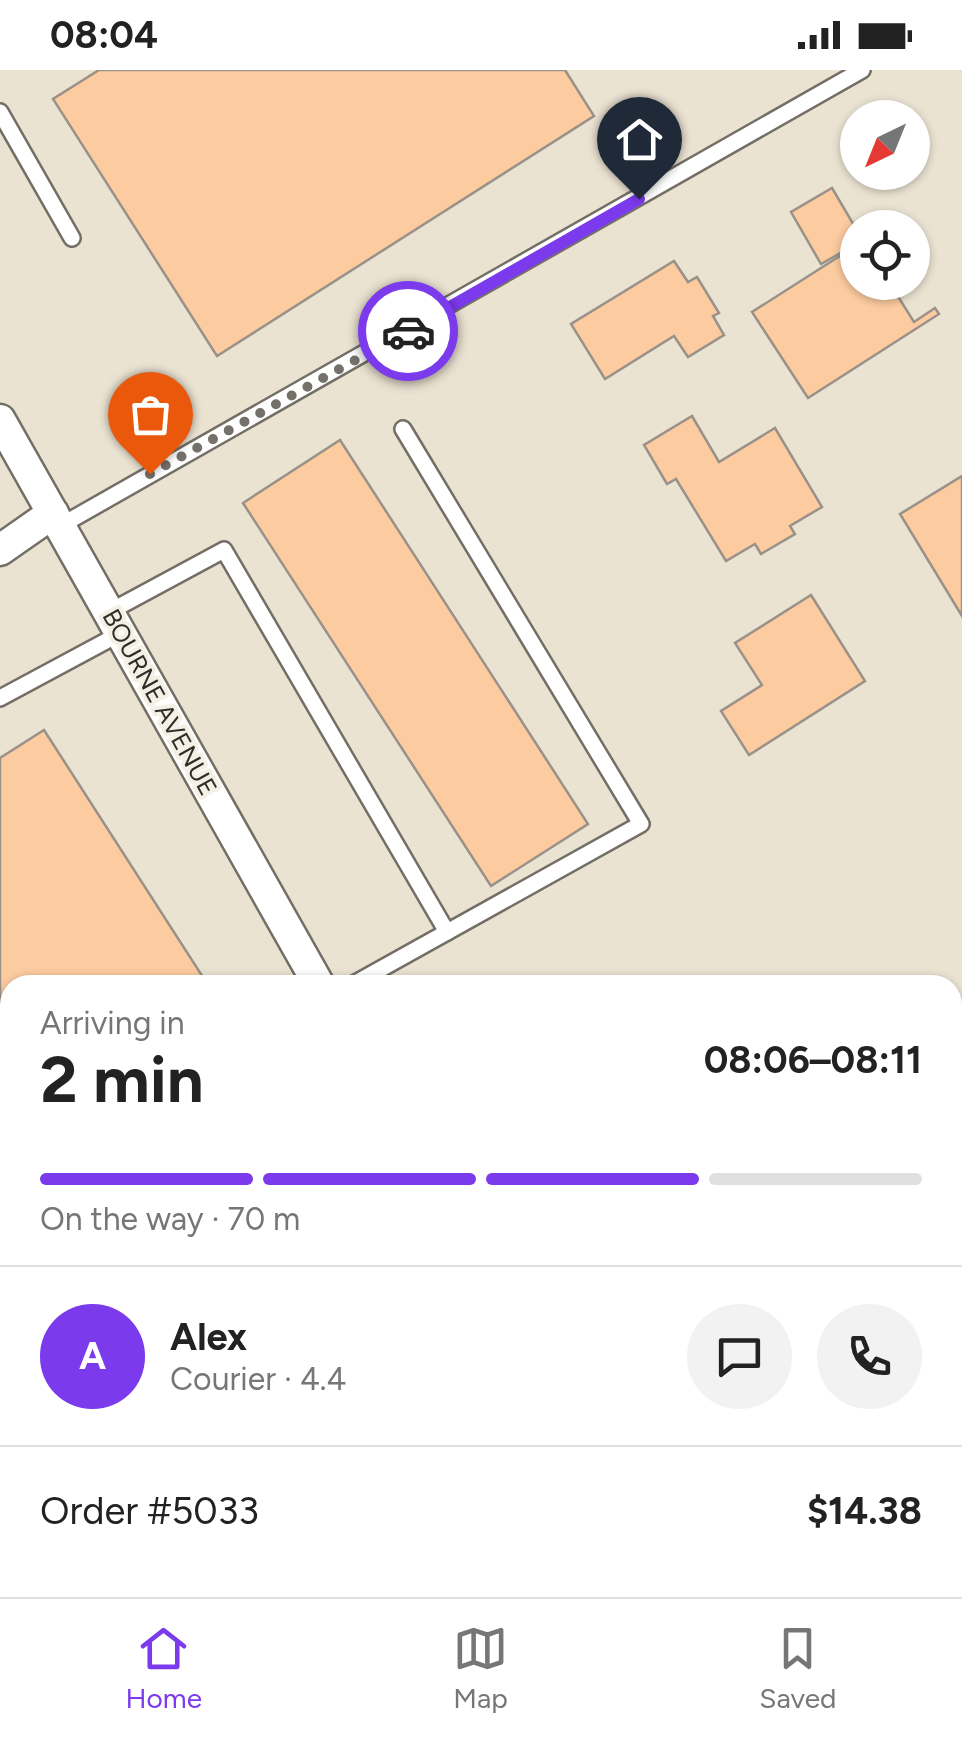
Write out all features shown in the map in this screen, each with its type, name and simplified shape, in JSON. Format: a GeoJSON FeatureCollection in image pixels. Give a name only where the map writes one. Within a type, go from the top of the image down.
{"type":"FeatureCollection","features":[{"type":"Feature","properties":{"kind":"street","name":"BOURNE AVENUE"},"geometry":{"type":"LineString","coordinates":[[0,420],[313,975]]}},
{"type":"Feature","properties":{"kind":"street"},"geometry":{"type":"LineString","coordinates":[[0,550],[56,519]]}},
{"type":"Feature","properties":{"kind":"lane"},"geometry":{"type":"LineString","coordinates":[[56,519],[862,70]]}},
{"type":"Feature","properties":{"kind":"lane"},"geometry":{"type":"LineString","coordinates":[[0,112],[72,238]]}},
{"type":"Feature","properties":{"kind":"lane"},"geometry":{"type":"LineString","coordinates":[[370,975],[641,824],[403,430]]}},
{"type":"Feature","properties":{"kind":"lane"},"geometry":{"type":"LineString","coordinates":[[0,698],[224,550],[447,932]]}},
{"type":"Feature","properties":{"kind":"shaded area"},"geometry":{"type":"Polygon","coordinates":[[[0,70],[962,70],[962,975],[0,975],[0,70]]]}},
{"type":"Feature","properties":{"kind":"building"},"geometry":{"type":"Polygon","coordinates":[[[99,70],[565,70],[594,116],[217,356],[53,99],[99,70]]]}},
{"type":"Feature","properties":{"kind":"building"},"geometry":{"type":"Polygon","coordinates":[[[832,188],[845,210],[840,210],[840,253],[821,264],[791,212],[832,188]]]}},
{"type":"Feature","properties":{"kind":"building"},"geometry":{"type":"Polygon","coordinates":[[[840,256],[840,300],[900,300],[914,322],[935,308],[939,314],[808,398],[752,312],[840,256]]]}},
{"type":"Feature","properties":{"kind":"building"},"geometry":{"type":"Polygon","coordinates":[[[674,261],[688,282],[697,277],[719,313],[713,316],[724,335],[688,357],[674,336],[605,379],[571,324],[674,261]]]}},
{"type":"Feature","properties":{"kind":"building"},"geometry":{"type":"Polygon","coordinates":[[[692,416],[719,462],[775,428],[822,507],[790,526],[795,534],[761,554],[755,544],[726,561],[676,479],[667,484],[644,445],[692,416]]]}},
{"type":"Feature","properties":{"kind":"building"},"geometry":{"type":"Polygon","coordinates":[[[340,440],[588,824],[491,886],[243,503],[340,440]]]}},
{"type":"Feature","properties":{"kind":"building"},"geometry":{"type":"Polygon","coordinates":[[[962,476],[962,616],[900,514],[962,476]]]}},
{"type":"Feature","properties":{"kind":"building"},"geometry":{"type":"Polygon","coordinates":[[[811,595],[865,681],[749,755],[721,711],[762,685],[735,643],[811,595]]]}},
{"type":"Feature","properties":{"kind":"building"},"geometry":{"type":"Polygon","coordinates":[[[44,730],[202,975],[0,975],[0,758],[44,730]]]}},
{"type":"Feature","properties":{"kind":"way so far"},"geometry":{"type":"LineString","coordinates":[[150,474],[408,331]]}},
{"type":"Feature","properties":{"kind":"route"},"geometry":{"type":"LineString","coordinates":[[408,331],[639,199]]}}]}
